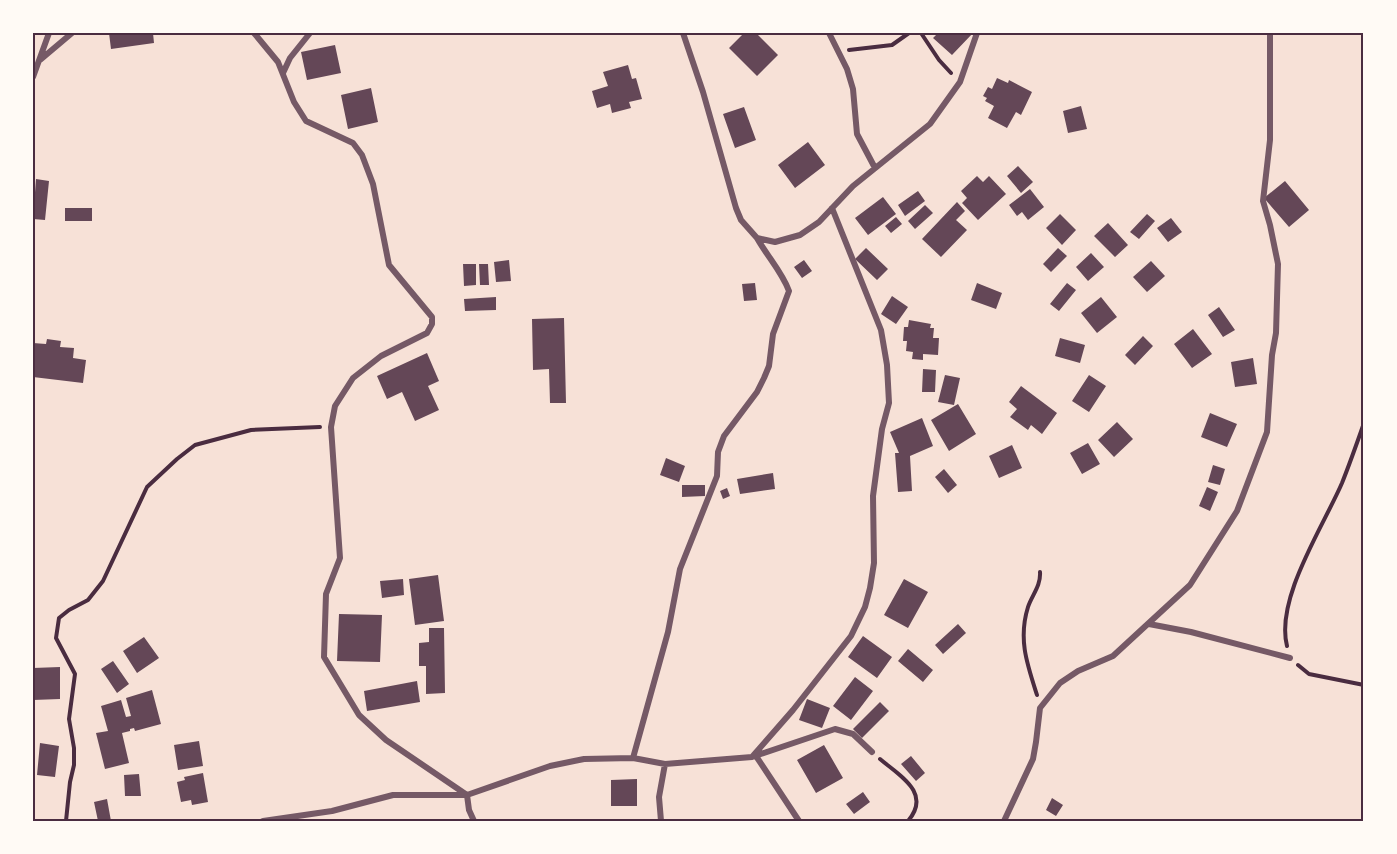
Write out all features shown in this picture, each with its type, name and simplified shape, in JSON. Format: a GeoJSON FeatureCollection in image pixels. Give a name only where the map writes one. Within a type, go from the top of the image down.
{"type":"FeatureCollection","features":[{"type":"Feature","properties":{"kind":"street"},"geometry":{"type":"LineString","coordinates":[[33,76],[48,33]]}},
{"type":"Feature","properties":{"kind":"street"},"geometry":{"type":"LineString","coordinates":[[40,60],[72,33]]}},
{"type":"Feature","properties":{"kind":"street"},"geometry":{"type":"LineString","coordinates":[[254,33],[278,63],[294,102],[306,121],[353,143],[362,155],[373,184],[389,265],[432,317],[432,324],[427,333],[381,356],[353,378],[335,406],[331,427],[340,558],[327,594],[324,657],[359,715],[386,740],[467,795],[469,810],[474,821]]}},
{"type":"Feature","properties":{"kind":"street"},"geometry":{"type":"LineString","coordinates":[[283,73],[290,58],[310,33]]}},
{"type":"Feature","properties":{"kind":"street"},"geometry":{"type":"LineString","coordinates":[[633,758],[668,632],[680,569],[717,476],[718,452],[724,436],[757,392],[764,378],[769,366],[773,334],[789,291],[784,278],[768,258],[757,238],[741,220],[736,208],[703,92],[683,33]]}},
{"type":"Feature","properties":{"kind":"street"},"geometry":{"type":"LineString","coordinates":[[829,33],[840,52],[853,89],[857,135],[875,168]]}},
{"type":"Feature","properties":{"kind":"street"},"geometry":{"type":"LineString","coordinates":[[757,238],[775,242],[800,236],[819,222],[853,186],[930,124],[960,82],[977,33]]}},
{"type":"Feature","properties":{"kind":"street"},"geometry":{"type":"LineString","coordinates":[[1004,821],[1033,759],[1040,708],[1060,683],[1078,671],[1113,656],[1190,585],[1237,511],[1267,432],[1272,355],[1276,333],[1278,264],[1263,201],[1270,140],[1270,33]]}},
{"type":"Feature","properties":{"kind":"street"},"geometry":{"type":"LineString","coordinates":[[754,756],[851,636],[865,607],[873,571],[875,538],[873,496],[882,429],[889,403],[887,365],[881,330],[832,208]]}},
{"type":"Feature","properties":{"kind":"street"},"geometry":{"type":"LineString","coordinates":[[1149,624],[1191,632],[1290,658]]}},
{"type":"Feature","properties":{"kind":"street"},"geometry":{"type":"LineString","coordinates":[[263,821],[332,811],[393,795],[467,795],[550,766],[584,759],[633,758],[665,764],[754,756],[835,729],[853,734],[872,752]]}},
{"type":"Feature","properties":{"kind":"street"},"geometry":{"type":"LineString","coordinates":[[754,756],[799,821]]}},
{"type":"Feature","properties":{"kind":"street"},"geometry":{"type":"LineString","coordinates":[[661,821],[659,797],[665,764]]}},
{"type":"Feature","properties":{"kind":"path"},"geometry":{"type":"LineString","coordinates":[[840,52],[892,45],[909,33]]}},
{"type":"Feature","properties":{"kind":"path"},"geometry":{"type":"LineString","coordinates":[[921,33],[939,60],[960,82]]}},
{"type":"Feature","properties":{"kind":"path"},"geometry":{"type":"LineString","coordinates":[[1364,423],[1341,484],[1293,586],[1287,613],[1286,642],[1290,658],[1309,674],[1364,685]]}},
{"type":"Feature","properties":{"kind":"path"},"geometry":{"type":"LineString","coordinates":[[66,821],[74,765],[74,748],[69,719],[75,674],[56,639],[58,618],[88,600],[103,582],[147,487],[195,445],[251,430],[331,427]]}},
{"type":"Feature","properties":{"kind":"path"},"geometry":{"type":"LineString","coordinates":[[1040,572],[1041,582],[1029,604],[1023,640],[1040,708]]}},
{"type":"Feature","properties":{"kind":"path"},"geometry":{"type":"LineString","coordinates":[[872,752],[914,790],[917,798],[915,813],[908,821]]}},
{"type":"Feature","properties":{"kind":"building"},"geometry":{"type":"Polygon","coordinates":[[[109,33],[153,33],[154,43],[111,49],[109,33]]]}},
{"type":"Feature","properties":{"kind":"building"},"geometry":{"type":"Polygon","coordinates":[[[744,33],[756,33],[778,55],[757,76],[729,48],[744,33]]]}},
{"type":"Feature","properties":{"kind":"building"},"geometry":{"type":"Polygon","coordinates":[[[938,33],[973,33],[952,55],[933,38],[938,33]]]}},
{"type":"Feature","properties":{"kind":"building"},"geometry":{"type":"Polygon","coordinates":[[[335,45],[341,73],[307,80],[301,52],[335,45]]]}},
{"type":"Feature","properties":{"kind":"building"},"geometry":{"type":"Polygon","coordinates":[[[628,65],[632,79],[636,78],[642,99],[629,102],[631,108],[612,113],[610,104],[597,108],[592,91],[608,86],[603,72],[628,65]]]}},
{"type":"Feature","properties":{"kind":"building"},"geometry":{"type":"Polygon","coordinates":[[[997,78],[1008,83],[1009,80],[1032,92],[1021,115],[1016,112],[1007,128],[988,118],[994,106],[985,101],[987,98],[983,96],[988,87],[992,89],[997,78]]]}},
{"type":"Feature","properties":{"kind":"building"},"geometry":{"type":"Polygon","coordinates":[[[371,88],[378,122],[348,129],[341,95],[371,88]]]}},
{"type":"Feature","properties":{"kind":"building"},"geometry":{"type":"Polygon","coordinates":[[[1081,106],[1087,129],[1068,133],[1063,111],[1081,106]]]}},
{"type":"Feature","properties":{"kind":"building"},"geometry":{"type":"Polygon","coordinates":[[[744,107],[756,140],[735,148],[723,114],[744,107]]]}},
{"type":"Feature","properties":{"kind":"building"},"geometry":{"type":"Polygon","coordinates":[[[808,142],[825,165],[795,188],[778,165],[808,142]]]}},
{"type":"Feature","properties":{"kind":"building"},"geometry":{"type":"Polygon","coordinates":[[[1018,166],[1033,182],[1021,193],[1007,176],[1018,166]]]}},
{"type":"Feature","properties":{"kind":"building"},"geometry":{"type":"Polygon","coordinates":[[[977,176],[983,182],[989,176],[1006,194],[978,220],[962,203],[967,198],[961,191],[977,176]]]}},
{"type":"Feature","properties":{"kind":"building"},"geometry":{"type":"Polygon","coordinates":[[[36,179],[49,181],[45,220],[33,219],[36,179]]]}},
{"type":"Feature","properties":{"kind":"building"},"geometry":{"type":"Polygon","coordinates":[[[1285,181],[1309,210],[1289,227],[1264,198],[1285,181]]]}},
{"type":"Feature","properties":{"kind":"building"},"geometry":{"type":"Polygon","coordinates":[[[1030,189],[1044,207],[1028,220],[1022,212],[1017,216],[1009,205],[1030,189]]]}},
{"type":"Feature","properties":{"kind":"building"},"geometry":{"type":"Polygon","coordinates":[[[918,191],[925,201],[905,216],[898,205],[918,191]]]}},
{"type":"Feature","properties":{"kind":"building"},"geometry":{"type":"Polygon","coordinates":[[[883,197],[896,214],[868,235],[855,218],[883,197]]]}},
{"type":"Feature","properties":{"kind":"building"},"geometry":{"type":"Polygon","coordinates":[[[957,202],[965,211],[956,220],[967,230],[941,257],[922,239],[957,202]]]}},
{"type":"Feature","properties":{"kind":"building"},"geometry":{"type":"Polygon","coordinates":[[[925,205],[933,213],[915,229],[908,221],[925,205]]]}},
{"type":"Feature","properties":{"kind":"building"},"geometry":{"type":"Polygon","coordinates":[[[65,208],[92,208],[92,221],[65,221],[65,208]]]}},
{"type":"Feature","properties":{"kind":"building"},"geometry":{"type":"Polygon","coordinates":[[[1060,214],[1076,230],[1062,245],[1046,228],[1060,214]]]}},
{"type":"Feature","properties":{"kind":"building"},"geometry":{"type":"Polygon","coordinates":[[[1147,214],[1155,221],[1139,239],[1130,232],[1147,214]]]}},
{"type":"Feature","properties":{"kind":"building"},"geometry":{"type":"Polygon","coordinates":[[[896,217],[902,224],[891,233],[885,226],[896,217]]]}},
{"type":"Feature","properties":{"kind":"building"},"geometry":{"type":"Polygon","coordinates":[[[1171,218],[1182,232],[1168,242],[1157,228],[1171,218]]]}},
{"type":"Feature","properties":{"kind":"building"},"geometry":{"type":"Polygon","coordinates":[[[1108,223],[1128,245],[1115,257],[1094,236],[1108,223]]]}},
{"type":"Feature","properties":{"kind":"building"},"geometry":{"type":"Polygon","coordinates":[[[866,248],[888,269],[877,280],[855,259],[866,248]]]}},
{"type":"Feature","properties":{"kind":"building"},"geometry":{"type":"Polygon","coordinates":[[[1058,248],[1067,256],[1051,272],[1043,264],[1058,248]]]}},
{"type":"Feature","properties":{"kind":"building"},"geometry":{"type":"Polygon","coordinates":[[[1091,253],[1104,267],[1088,281],[1076,267],[1091,253]]]}},
{"type":"Feature","properties":{"kind":"building"},"geometry":{"type":"Polygon","coordinates":[[[509,260],[511,281],[496,282],[494,262],[509,260]]]}},
{"type":"Feature","properties":{"kind":"building"},"geometry":{"type":"Polygon","coordinates":[[[804,260],[812,271],[802,278],[794,267],[804,260]]]}},
{"type":"Feature","properties":{"kind":"building"},"geometry":{"type":"Polygon","coordinates":[[[1151,261],[1165,276],[1147,292],[1133,277],[1151,261]]]}},
{"type":"Feature","properties":{"kind":"building"},"geometry":{"type":"Polygon","coordinates":[[[463,264],[476,264],[476,285],[464,286],[463,264]]]}},
{"type":"Feature","properties":{"kind":"building"},"geometry":{"type":"Polygon","coordinates":[[[479,264],[488,264],[489,285],[480,285],[479,264]]]}},
{"type":"Feature","properties":{"kind":"building"},"geometry":{"type":"Polygon","coordinates":[[[755,283],[757,300],[744,301],[742,284],[755,283]]]}},
{"type":"Feature","properties":{"kind":"building"},"geometry":{"type":"Polygon","coordinates":[[[977,283],[1002,293],[996,309],[971,300],[977,283]]]}},
{"type":"Feature","properties":{"kind":"building"},"geometry":{"type":"Polygon","coordinates":[[[1067,283],[1076,290],[1059,311],[1050,304],[1067,283]]]}},
{"type":"Feature","properties":{"kind":"building"},"geometry":{"type":"Polygon","coordinates":[[[892,296],[908,307],[896,324],[881,314],[892,296]]]}},
{"type":"Feature","properties":{"kind":"building"},"geometry":{"type":"Polygon","coordinates":[[[496,297],[496,310],[465,311],[464,299],[496,297]]]}},
{"type":"Feature","properties":{"kind":"building"},"geometry":{"type":"Polygon","coordinates":[[[1101,297],[1117,317],[1097,333],[1081,313],[1101,297]]]}},
{"type":"Feature","properties":{"kind":"building"},"geometry":{"type":"Polygon","coordinates":[[[1219,307],[1235,330],[1223,337],[1208,315],[1219,307]]]}},
{"type":"Feature","properties":{"kind":"building"},"geometry":{"type":"Polygon","coordinates":[[[564,318],[566,403],[550,403],[549,369],[533,370],[532,319],[564,318]]]}},
{"type":"Feature","properties":{"kind":"building"},"geometry":{"type":"Polygon","coordinates":[[[909,320],[931,324],[930,328],[934,328],[933,338],[939,338],[938,355],[923,354],[923,360],[912,359],[913,352],[906,351],[907,341],[903,341],[904,327],[908,327],[909,320]]]}},
{"type":"Feature","properties":{"kind":"building"},"geometry":{"type":"Polygon","coordinates":[[[1193,329],[1212,354],[1192,368],[1174,344],[1193,329]]]}},
{"type":"Feature","properties":{"kind":"building"},"geometry":{"type":"Polygon","coordinates":[[[1143,336],[1153,346],[1135,365],[1125,355],[1143,336]]]}},
{"type":"Feature","properties":{"kind":"building"},"geometry":{"type":"Polygon","coordinates":[[[1060,338],[1085,345],[1080,363],[1055,356],[1060,338]]]}},
{"type":"Feature","properties":{"kind":"building"},"geometry":{"type":"Polygon","coordinates":[[[47,339],[61,341],[60,347],[74,348],[73,358],[86,360],[83,383],[33,377],[33,343],[46,344],[47,339]]]}},
{"type":"Feature","properties":{"kind":"building"},"geometry":{"type":"Polygon","coordinates":[[[427,353],[439,381],[428,386],[439,410],[415,421],[402,392],[387,399],[377,376],[427,353]]]}},
{"type":"Feature","properties":{"kind":"building"},"geometry":{"type":"Polygon","coordinates":[[[1253,358],[1257,384],[1235,387],[1231,362],[1253,358]]]}},
{"type":"Feature","properties":{"kind":"building"},"geometry":{"type":"Polygon","coordinates":[[[923,369],[936,370],[935,392],[922,392],[923,369]]]}},
{"type":"Feature","properties":{"kind":"building"},"geometry":{"type":"Polygon","coordinates":[[[945,375],[960,378],[954,405],[938,402],[945,375]]]}},
{"type":"Feature","properties":{"kind":"building"},"geometry":{"type":"Polygon","coordinates":[[[1089,375],[1106,386],[1089,412],[1072,401],[1089,375]]]}},
{"type":"Feature","properties":{"kind":"building"},"geometry":{"type":"Polygon","coordinates":[[[1021,386],[1057,413],[1042,434],[1031,425],[1028,430],[1010,417],[1017,409],[1009,402],[1021,386]]]}},
{"type":"Feature","properties":{"kind":"building"},"geometry":{"type":"Polygon","coordinates":[[[958,404],[976,434],[949,451],[931,420],[958,404]]]}},
{"type":"Feature","properties":{"kind":"building"},"geometry":{"type":"Polygon","coordinates":[[[1210,413],[1237,424],[1227,447],[1201,437],[1210,413]]]}},
{"type":"Feature","properties":{"kind":"building"},"geometry":{"type":"Polygon","coordinates":[[[922,418],[933,446],[910,456],[912,491],[898,492],[895,453],[899,453],[890,432],[922,418]]]}},
{"type":"Feature","properties":{"kind":"building"},"geometry":{"type":"Polygon","coordinates":[[[1117,422],[1133,439],[1114,457],[1098,440],[1117,422]]]}},
{"type":"Feature","properties":{"kind":"building"},"geometry":{"type":"Polygon","coordinates":[[[1088,443],[1100,464],[1082,474],[1070,453],[1088,443]]]}},
{"type":"Feature","properties":{"kind":"building"},"geometry":{"type":"Polygon","coordinates":[[[1012,445],[1022,468],[999,478],[989,456],[1012,445]]]}},
{"type":"Feature","properties":{"kind":"building"},"geometry":{"type":"Polygon","coordinates":[[[666,458],[685,466],[679,482],[660,475],[666,458]]]}},
{"type":"Feature","properties":{"kind":"building"},"geometry":{"type":"Polygon","coordinates":[[[1213,465],[1225,469],[1220,485],[1208,482],[1213,465]]]}},
{"type":"Feature","properties":{"kind":"building"},"geometry":{"type":"Polygon","coordinates":[[[944,469],[957,485],[948,493],[935,477],[944,469]]]}},
{"type":"Feature","properties":{"kind":"building"},"geometry":{"type":"Polygon","coordinates":[[[773,473],[775,489],[740,494],[737,479],[773,473]]]}},
{"type":"Feature","properties":{"kind":"building"},"geometry":{"type":"Polygon","coordinates":[[[682,485],[705,485],[705,496],[682,497],[682,485]]]}},
{"type":"Feature","properties":{"kind":"building"},"geometry":{"type":"Polygon","coordinates":[[[1207,487],[1218,492],[1210,511],[1199,506],[1207,487]]]}},
{"type":"Feature","properties":{"kind":"building"},"geometry":{"type":"Polygon","coordinates":[[[727,488],[730,496],[723,499],[720,491],[727,488]]]}},
{"type":"Feature","properties":{"kind":"building"},"geometry":{"type":"Polygon","coordinates":[[[438,575],[444,621],[415,625],[409,579],[438,575]]]}},
{"type":"Feature","properties":{"kind":"building"},"geometry":{"type":"Polygon","coordinates":[[[403,579],[404,595],[382,598],[380,581],[403,579]]]}},
{"type":"Feature","properties":{"kind":"building"},"geometry":{"type":"Polygon","coordinates":[[[904,579],[928,592],[908,628],[884,615],[904,579]]]}},
{"type":"Feature","properties":{"kind":"building"},"geometry":{"type":"Polygon","coordinates":[[[339,614],[382,615],[380,662],[337,661],[339,614]]]}},
{"type":"Feature","properties":{"kind":"building"},"geometry":{"type":"Polygon","coordinates":[[[958,624],[966,633],[943,654],[935,645],[958,624]]]}},
{"type":"Feature","properties":{"kind":"building"},"geometry":{"type":"Polygon","coordinates":[[[429,628],[444,628],[445,693],[426,694],[426,666],[419,666],[419,643],[429,642],[429,628]]]}},
{"type":"Feature","properties":{"kind":"building"},"geometry":{"type":"Polygon","coordinates":[[[863,636],[892,657],[877,678],[848,657],[863,636]]]}},
{"type":"Feature","properties":{"kind":"building"},"geometry":{"type":"Polygon","coordinates":[[[144,637],[159,658],[137,673],[123,651],[144,637]]]}},
{"type":"Feature","properties":{"kind":"building"},"geometry":{"type":"Polygon","coordinates":[[[908,649],[933,670],[923,682],[898,661],[908,649]]]}},
{"type":"Feature","properties":{"kind":"building"},"geometry":{"type":"Polygon","coordinates":[[[113,661],[129,684],[117,693],[101,669],[113,661]]]}},
{"type":"Feature","properties":{"kind":"building"},"geometry":{"type":"Polygon","coordinates":[[[60,667],[60,699],[33,700],[33,668],[60,667]]]}},
{"type":"Feature","properties":{"kind":"building"},"geometry":{"type":"Polygon","coordinates":[[[855,677],[873,691],[851,720],[833,706],[855,677]]]}},
{"type":"Feature","properties":{"kind":"building"},"geometry":{"type":"Polygon","coordinates":[[[417,681],[420,702],[367,711],[364,691],[417,681]]]}},
{"type":"Feature","properties":{"kind":"building"},"geometry":{"type":"Polygon","coordinates":[[[152,690],[161,724],[135,731],[134,728],[122,733],[129,763],[105,769],[96,733],[108,731],[101,706],[121,700],[126,717],[131,716],[126,698],[152,690]]]}},
{"type":"Feature","properties":{"kind":"building"},"geometry":{"type":"Polygon","coordinates":[[[807,699],[830,708],[822,728],[799,720],[807,699]]]}},
{"type":"Feature","properties":{"kind":"building"},"geometry":{"type":"Polygon","coordinates":[[[880,702],[889,711],[862,738],[853,729],[880,702]]]}},
{"type":"Feature","properties":{"kind":"building"},"geometry":{"type":"Polygon","coordinates":[[[199,741],[203,766],[178,770],[174,745],[199,741]]]}},
{"type":"Feature","properties":{"kind":"building"},"geometry":{"type":"Polygon","coordinates":[[[40,743],[59,746],[55,777],[37,775],[40,743]]]}},
{"type":"Feature","properties":{"kind":"building"},"geometry":{"type":"Polygon","coordinates":[[[824,745],[843,778],[816,793],[797,760],[824,745]]]}},
{"type":"Feature","properties":{"kind":"building"},"geometry":{"type":"Polygon","coordinates":[[[911,756],[925,773],[916,781],[901,764],[911,756]]]}},
{"type":"Feature","properties":{"kind":"building"},"geometry":{"type":"Polygon","coordinates":[[[203,773],[208,802],[192,805],[191,800],[181,802],[177,782],[185,780],[184,777],[203,773]]]}},
{"type":"Feature","properties":{"kind":"building"},"geometry":{"type":"Polygon","coordinates":[[[139,774],[141,796],[125,796],[124,775],[139,774]]]}},
{"type":"Feature","properties":{"kind":"building"},"geometry":{"type":"Polygon","coordinates":[[[637,779],[637,806],[611,806],[611,780],[637,779]]]}},
{"type":"Feature","properties":{"kind":"building"},"geometry":{"type":"Polygon","coordinates":[[[863,792],[870,802],[854,814],[846,804],[863,792]]]}},
{"type":"Feature","properties":{"kind":"building"},"geometry":{"type":"Polygon","coordinates":[[[1052,798],[1063,805],[1056,816],[1046,810],[1052,798]]]}},
{"type":"Feature","properties":{"kind":"building"},"geometry":{"type":"Polygon","coordinates":[[[107,799],[111,821],[98,821],[94,802],[107,799]]]}}]}
